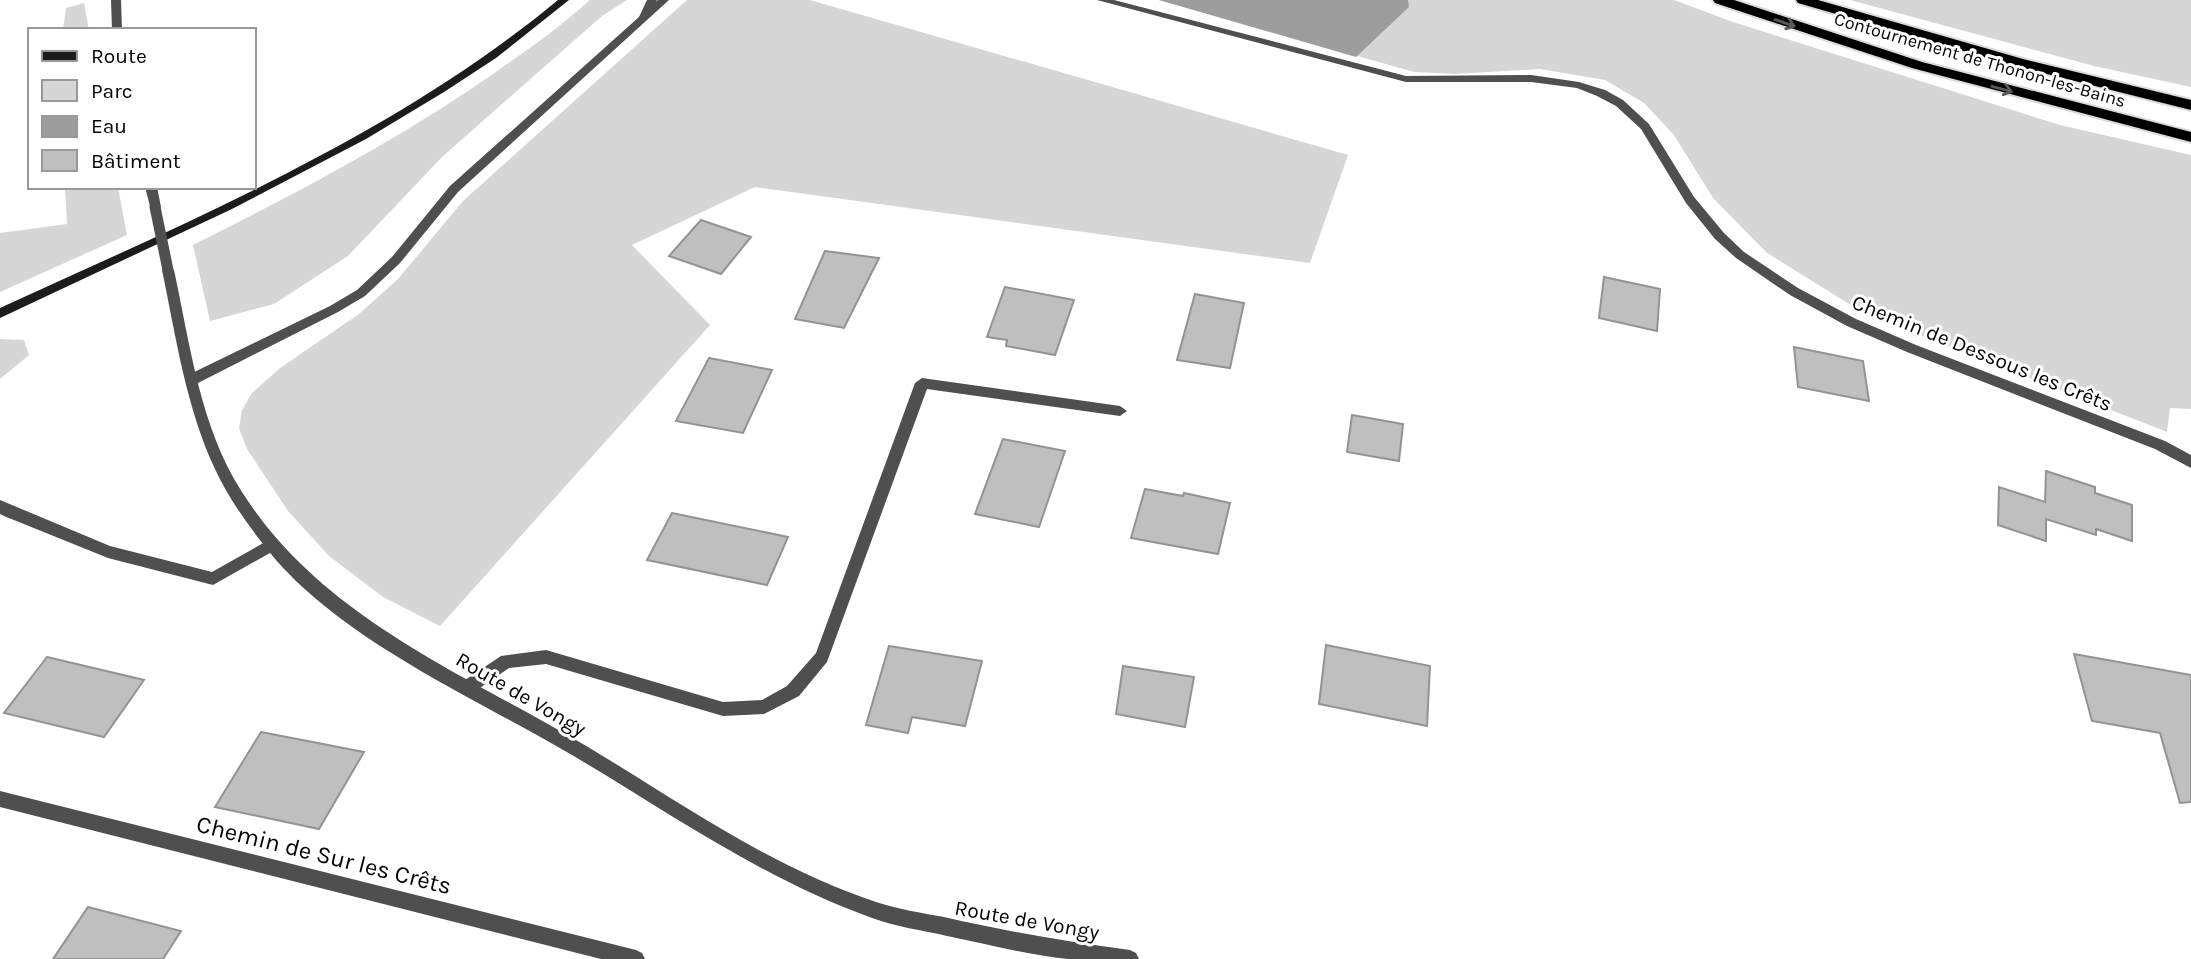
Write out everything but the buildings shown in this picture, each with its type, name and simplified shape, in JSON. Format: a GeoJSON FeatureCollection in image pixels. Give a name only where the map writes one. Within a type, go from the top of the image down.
{"type":"FeatureCollection","features":[{"type":"Feature","properties":{"kind":"highway","name":"Contournement de Thonon-les-Bains"},"geometry":{"type":"LineString","coordinates":[[1720,0],[1928,68],[2191,137]]}},
{"type":"Feature","properties":{"kind":"highway","name":"Contournement de Thonon-les-Bains"},"geometry":{"type":"LineString","coordinates":[[1803,0],[2032,66],[2191,105]]}},
{"type":"Feature","properties":{"kind":"main road"},"geometry":{"type":"LineString","coordinates":[[0,313],[187,227],[332,153],[455,80],[564,0]]}},
{"type":"Feature","properties":{"kind":"street"},"geometry":{"type":"LineString","coordinates":[[116,0],[117,28]]}},
{"type":"Feature","properties":{"kind":"street"},"geometry":{"type":"LineString","coordinates":[[644,17],[652,0]]}},
{"type":"Feature","properties":{"kind":"street"},"geometry":{"type":"LineString","coordinates":[[193,379],[361,293],[410,245],[454,189],[664,0]]}},
{"type":"Feature","properties":{"kind":"street","name":"Chemin de Dessous les Crêts"},"geometry":{"type":"LineString","coordinates":[[1102,0],[1406,79],[1453,82],[1558,80],[1597,91],[1628,108],[1653,133],[1689,199],[1707,221],[1741,255],[1771,276],[1881,337],[2160,445],[2191,462]]}},
{"type":"Feature","properties":{"kind":"street","name":"Route de Vongy"},"geometry":{"type":"LineString","coordinates":[[151,189],[193,379],[214,452],[237,496],[272,545],[350,618],[578,750],[743,852],[823,891],[878,911],[954,928],[1064,951],[1130,959]]}},
{"type":"Feature","properties":{"kind":"street"},"geometry":{"type":"LineString","coordinates":[[468,687],[506,660],[546,657],[723,709],[764,707],[793,691],[822,657],[922,383],[1120,411]]}},
{"type":"Feature","properties":{"kind":"street"},"geometry":{"type":"LineString","coordinates":[[0,506],[108,552],[213,579],[272,545]]}},
{"type":"Feature","properties":{"kind":"street","name":"Chemin de Sur les Crêts"},"geometry":{"type":"LineString","coordinates":[[0,799],[636,959]]}},
{"type":"Feature","properties":{"kind":"green space"},"geometry":{"type":"Polygon","coordinates":[[[590,0],[627,0],[602,16],[442,157],[348,256],[274,304],[210,321],[193,245],[309,185],[421,121],[518,57],[590,0]]]}},
{"type":"Feature","properties":{"kind":"green space"},"geometry":{"type":"Polygon","coordinates":[[[687,0],[810,0],[1348,155],[1310,263],[755,187],[632,245],[710,325],[440,626],[383,597],[329,556],[288,511],[247,449],[239,428],[242,410],[252,393],[280,368],[359,314],[398,279],[463,201],[687,0]]]}},
{"type":"Feature","properties":{"kind":"green space"},"geometry":{"type":"Polygon","coordinates":[[[1159,0],[1674,0],[1733,22],[2060,125],[2191,155],[2191,409],[2170,408],[2167,432],[1862,312],[1767,253],[1713,198],[1674,135],[1644,103],[1605,80],[1540,69],[1455,74],[1414,72],[1159,0]]]}},
{"type":"Feature","properties":{"kind":"green space"},"geometry":{"type":"Polygon","coordinates":[[[1850,0],[2191,0],[2191,87],[2094,66],[1850,0]]]}},
{"type":"Feature","properties":{"kind":"green space"},"geometry":{"type":"Polygon","coordinates":[[[84,3],[89,28],[63,28],[66,8],[84,3]]]}},
{"type":"Feature","properties":{"kind":"green space"},"geometry":{"type":"Polygon","coordinates":[[[65,189],[118,189],[127,235],[0,292],[0,233],[67,224],[65,189]]]}},
{"type":"Feature","properties":{"kind":"green space"},"geometry":{"type":"Polygon","coordinates":[[[0,339],[24,340],[29,355],[0,379],[0,339]]]}},
{"type":"Feature","properties":{"kind":"water"},"geometry":{"type":"Polygon","coordinates":[[[1159,0],[1408,0],[1409,7],[1356,57],[1159,0]]]}}]}
